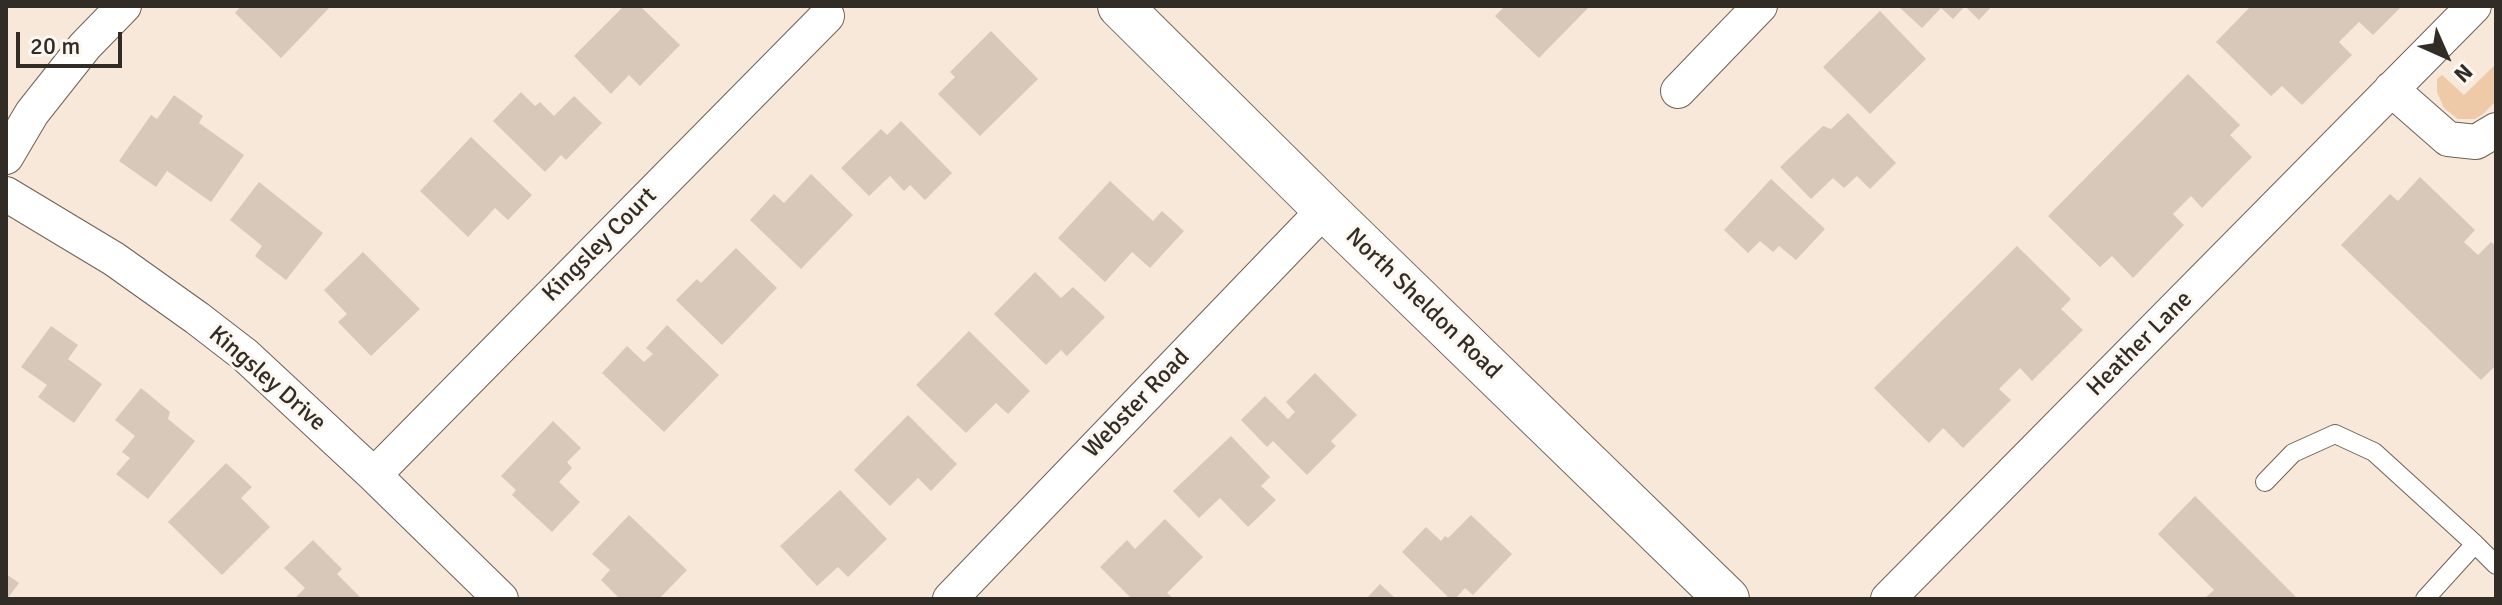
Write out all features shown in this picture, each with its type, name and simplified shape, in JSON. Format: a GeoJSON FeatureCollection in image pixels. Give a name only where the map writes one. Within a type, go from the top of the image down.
{"type":"FeatureCollection","features":[{"type":"Feature","properties":{"kind":"main road","name":"North Sheldon Road"},"geometry":{"type":"LineString","coordinates":[[1120,6],[1727,599]]}},
{"type":"Feature","properties":{"kind":"street"},"geometry":{"type":"LineString","coordinates":[[6,157],[32,113],[85,46],[124,6]]}},
{"type":"Feature","properties":{"kind":"street"},"geometry":{"type":"LineString","coordinates":[[1678,91],[1760,6]]}},
{"type":"Feature","properties":{"kind":"street","name":"Heather Lane"},"geometry":{"type":"LineString","coordinates":[[1888,599],[2474,6]]}},
{"type":"Feature","properties":{"kind":"street","name":"Kingsley Court"},"geometry":{"type":"LineString","coordinates":[[374,475],[827,16]]}},
{"type":"Feature","properties":{"kind":"street"},"geometry":{"type":"LineString","coordinates":[[2391,89],[2448,139],[2476,142],[2496,130]]}},
{"type":"Feature","properties":{"kind":"street","name":"Kingsley Drive"},"geometry":{"type":"LineString","coordinates":[[6,194],[114,259],[245,355],[501,599]]}},
{"type":"Feature","properties":{"kind":"street","name":"Webster Road"},"geometry":{"type":"LineString","coordinates":[[950,599],[1325,209]]}},
{"type":"Feature","properties":{"kind":"lane"},"geometry":{"type":"LineString","coordinates":[[2265,482],[2293,453],[2335,434],[2374,452],[2496,565]]}},
{"type":"Feature","properties":{"kind":"lane"},"geometry":{"type":"LineString","coordinates":[[2425,599],[2475,544]]}},
{"type":"Feature","properties":{"kind":"shaded area"},"geometry":{"type":"Polygon","coordinates":[[[2496,64],[2496,101],[2483,114],[2475,119],[2458,119],[2444,108],[2437,92],[2437,79],[2442,75],[2464,95],[2496,64]]]}},
{"type":"Feature","properties":{"kind":"building"},"geometry":{"type":"Polygon","coordinates":[[[241,6],[331,6],[281,58],[235,13],[241,6]]]}},
{"type":"Feature","properties":{"kind":"building"},"geometry":{"type":"Polygon","coordinates":[[[624,6],[640,6],[680,45],[640,86],[629,75],[611,94],[574,56],[624,6]]]}},
{"type":"Feature","properties":{"kind":"building"},"geometry":{"type":"Polygon","coordinates":[[[1505,6],[1590,6],[1539,58],[1495,16],[1505,6]]]}},
{"type":"Feature","properties":{"kind":"building"},"geometry":{"type":"Polygon","coordinates":[[[1898,6],[1965,6],[1953,19],[1941,8],[1922,28],[1898,6]]]}},
{"type":"Feature","properties":{"kind":"building"},"geometry":{"type":"Polygon","coordinates":[[[1965,6],[1992,6],[1979,20],[1965,6]]]}},
{"type":"Feature","properties":{"kind":"building"},"geometry":{"type":"Polygon","coordinates":[[[2251,6],[2402,6],[2373,35],[2359,22],[2339,42],[2352,55],[2302,105],[2282,86],[2271,96],[2216,42],[2251,6]]]}},
{"type":"Feature","properties":{"kind":"building"},"geometry":{"type":"Polygon","coordinates":[[[1880,11],[1926,59],[1870,114],[1823,67],[1880,11]]]}},
{"type":"Feature","properties":{"kind":"building"},"geometry":{"type":"Polygon","coordinates":[[[991,31],[1038,79],[980,136],[938,94],[955,77],[950,72],[991,31]]]}},
{"type":"Feature","properties":{"kind":"building"},"geometry":{"type":"Polygon","coordinates":[[[2188,74],[2240,125],[2230,135],[2252,157],[2202,208],[2191,196],[2173,214],[2184,225],[2133,278],[2112,256],[2100,267],[2048,216],[2188,74]]]}},
{"type":"Feature","properties":{"kind":"building"},"geometry":{"type":"Polygon","coordinates":[[[521,92],[535,106],[540,102],[554,116],[574,96],[602,123],[566,160],[561,155],[545,172],[493,121],[521,92]]]}},
{"type":"Feature","properties":{"kind":"building"},"geometry":{"type":"Polygon","coordinates":[[[174,95],[203,116],[199,123],[244,155],[211,202],[167,171],[156,187],[119,161],[151,115],[157,119],[174,95]]]}},
{"type":"Feature","properties":{"kind":"building"},"geometry":{"type":"Polygon","coordinates":[[[1848,113],[1896,163],[1870,189],[1857,176],[1844,188],[1833,178],[1811,199],[1780,167],[1823,126],[1831,129],[1848,113]]]}},
{"type":"Feature","properties":{"kind":"building"},"geometry":{"type":"Polygon","coordinates":[[[901,121],[952,173],[925,200],[910,185],[904,191],[890,176],[869,196],[841,168],[881,129],[887,135],[901,121]]]}},
{"type":"Feature","properties":{"kind":"building"},"geometry":{"type":"Polygon","coordinates":[[[471,137],[532,195],[508,220],[495,208],[468,237],[420,191],[471,137]]]}},
{"type":"Feature","properties":{"kind":"building"},"geometry":{"type":"Polygon","coordinates":[[[811,174],[853,215],[801,269],[750,220],[774,194],[784,203],[811,174]]]}},
{"type":"Feature","properties":{"kind":"building"},"geometry":{"type":"Polygon","coordinates":[[[2420,177],[2475,230],[2464,242],[2478,255],[2491,242],[2496,246],[2496,365],[2481,380],[2341,245],[2390,194],[2398,201],[2420,177]]]}},
{"type":"Feature","properties":{"kind":"building"},"geometry":{"type":"Polygon","coordinates":[[[1771,179],[1825,229],[1796,260],[1779,246],[1773,252],[1760,241],[1748,253],[1724,230],[1771,179]]]}},
{"type":"Feature","properties":{"kind":"building"},"geometry":{"type":"Polygon","coordinates":[[[1110,181],[1153,221],[1162,211],[1184,231],[1150,268],[1132,252],[1105,282],[1058,238],[1110,181]]]}},
{"type":"Feature","properties":{"kind":"building"},"geometry":{"type":"Polygon","coordinates":[[[259,182],[323,233],[286,280],[255,256],[262,246],[230,220],[259,182]]]}},
{"type":"Feature","properties":{"kind":"building"},"geometry":{"type":"Polygon","coordinates":[[[2017,246],[2071,299],[2061,309],[2083,330],[2032,381],[2020,368],[1999,389],[2011,400],[1963,448],[1943,428],[1929,443],[1874,388],[2017,246]]]}},
{"type":"Feature","properties":{"kind":"building"},"geometry":{"type":"Polygon","coordinates":[[[736,248],[777,288],[722,345],[676,300],[697,279],[701,283],[736,248]]]}},
{"type":"Feature","properties":{"kind":"building"},"geometry":{"type":"Polygon","coordinates":[[[363,252],[420,309],[371,356],[338,322],[347,314],[324,290],[363,252]]]}},
{"type":"Feature","properties":{"kind":"building"},"geometry":{"type":"Polygon","coordinates":[[[1035,272],[1061,298],[1073,287],[1105,317],[1067,356],[1061,350],[1046,365],[994,314],[1035,272]]]}},
{"type":"Feature","properties":{"kind":"building"},"geometry":{"type":"Polygon","coordinates":[[[667,325],[719,375],[664,432],[602,373],[627,346],[644,362],[653,354],[646,348],[667,325]]]}},
{"type":"Feature","properties":{"kind":"building"},"geometry":{"type":"Polygon","coordinates":[[[51,326],[78,345],[68,359],[102,384],[74,423],[38,397],[47,385],[21,367],[51,326]]]}},
{"type":"Feature","properties":{"kind":"building"},"geometry":{"type":"Polygon","coordinates":[[[969,331],[1030,391],[1008,414],[996,403],[966,433],[916,385],[969,331]]]}},
{"type":"Feature","properties":{"kind":"building"},"geometry":{"type":"Polygon","coordinates":[[[1315,373],[1357,415],[1331,441],[1336,446],[1307,475],[1273,441],[1267,447],[1241,420],[1265,396],[1288,419],[1295,412],[1286,402],[1315,373]]]}},
{"type":"Feature","properties":{"kind":"building"},"geometry":{"type":"Polygon","coordinates":[[[141,388],[170,412],[168,419],[195,441],[148,499],[116,474],[130,458],[122,452],[135,436],[115,420],[141,388]]]}},
{"type":"Feature","properties":{"kind":"building"},"geometry":{"type":"Polygon","coordinates":[[[908,415],[957,464],[931,491],[918,478],[890,506],[854,470],[908,415]]]}},
{"type":"Feature","properties":{"kind":"building"},"geometry":{"type":"Polygon","coordinates":[[[553,421],[581,448],[567,462],[572,468],[559,482],[580,502],[552,532],[512,495],[516,490],[501,476],[553,421]]]}},
{"type":"Feature","properties":{"kind":"building"},"geometry":{"type":"Polygon","coordinates":[[[1231,436],[1270,477],[1261,486],[1276,500],[1248,527],[1220,498],[1199,518],[1173,491],[1231,436]]]}},
{"type":"Feature","properties":{"kind":"building"},"geometry":{"type":"Polygon","coordinates":[[[226,463],[252,487],[241,498],[270,527],[222,575],[168,522],[226,463]]]}},
{"type":"Feature","properties":{"kind":"building"},"geometry":{"type":"Polygon","coordinates":[[[840,490],[887,539],[848,577],[838,567],[817,586],[780,546],[840,490]]]}},
{"type":"Feature","properties":{"kind":"building"},"geometry":{"type":"Polygon","coordinates":[[[2195,496],[2298,599],[2204,599],[2214,590],[2158,534],[2195,496]]]}},
{"type":"Feature","properties":{"kind":"building"},"geometry":{"type":"Polygon","coordinates":[[[629,515],[687,570],[659,599],[620,599],[601,580],[610,570],[592,554],[629,515]]]}},
{"type":"Feature","properties":{"kind":"building"},"geometry":{"type":"Polygon","coordinates":[[[1471,515],[1512,554],[1473,595],[1465,588],[1455,599],[1450,599],[1402,552],[1426,527],[1441,541],[1471,515]]]}},
{"type":"Feature","properties":{"kind":"building"},"geometry":{"type":"Polygon","coordinates":[[[1165,519],[1203,557],[1167,593],[1174,599],[1132,599],[1100,567],[1127,540],[1135,549],[1165,519]]]}},
{"type":"Feature","properties":{"kind":"building"},"geometry":{"type":"Polygon","coordinates":[[[313,540],[342,569],[337,574],[360,597],[294,599],[305,588],[284,568],[313,540]]]}},
{"type":"Feature","properties":{"kind":"building"},"geometry":{"type":"Polygon","coordinates":[[[6,574],[19,583],[7,599],[6,599],[6,574]]]}},
{"type":"Feature","properties":{"kind":"building"},"geometry":{"type":"Polygon","coordinates":[[[1380,584],[1396,599],[1366,599],[1380,584]]]}}]}
